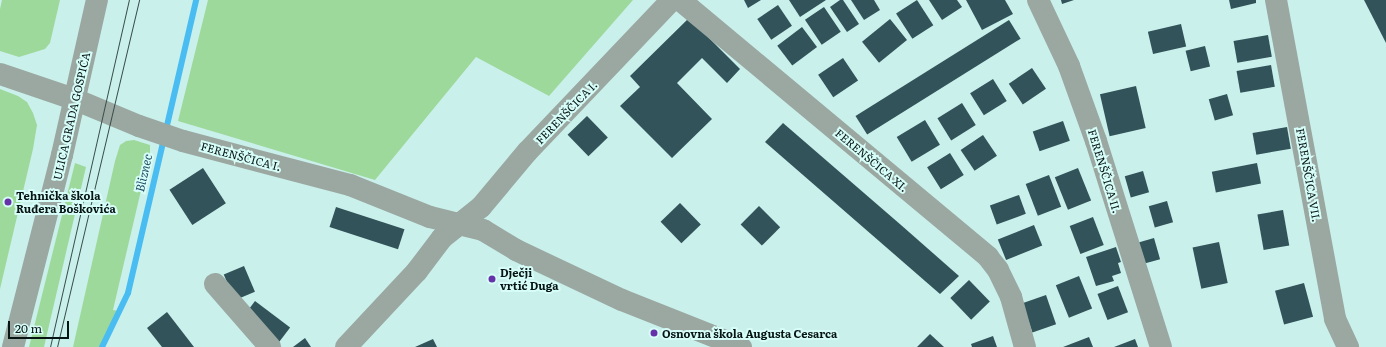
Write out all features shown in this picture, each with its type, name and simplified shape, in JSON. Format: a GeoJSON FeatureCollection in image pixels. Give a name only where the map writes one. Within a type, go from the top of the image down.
{"type":"FeatureCollection","features":[{"type":"Feature","properties":{"kind":"street","name":"ULICA GRADA GOSPIĆA"},"geometry":{"type":"LineString","coordinates":[[13,347],[23,312],[97,0]]}},
{"type":"Feature","properties":{"kind":"street","name":"FERENŠČICA I."},"geometry":{"type":"LineString","coordinates":[[346,347],[417,271],[442,238],[481,207],[527,152],[672,0]]}},
{"type":"Feature","properties":{"kind":"street","name":"FERENŠČICA XI."},"geometry":{"type":"LineString","coordinates":[[680,0],[988,257],[998,270],[1011,297],[1025,347]]}},
{"type":"Feature","properties":{"kind":"street","name":"FERENŠČICA II."},"geometry":{"type":"LineString","coordinates":[[1038,0],[1069,66],[1096,141],[1161,347]]}},
{"type":"Feature","properties":{"kind":"street","name":"FERENŠČICA VII."},"geometry":{"type":"LineString","coordinates":[[1276,0],[1335,320],[1348,347]]}},
{"type":"Feature","properties":{"kind":"street","name":"FERENŠČICA I."},"geometry":{"type":"LineString","coordinates":[[0,74],[183,141],[350,185],[430,217],[460,224]]}},
{"type":"Feature","properties":{"kind":"street"},"geometry":{"type":"LineString","coordinates":[[460,224],[483,230],[516,250],[622,300],[741,347]]}},
{"type":"Feature","properties":{"kind":"street"},"geometry":{"type":"LineString","coordinates":[[215,284],[270,347]]}},
{"type":"Feature","properties":{"kind":"green space"},"geometry":{"type":"Polygon","coordinates":[[[2,0],[60,0],[50,43],[45,49],[19,57],[0,51],[0,9],[2,0]]]}},
{"type":"Feature","properties":{"kind":"green space"},"geometry":{"type":"Polygon","coordinates":[[[208,0],[633,0],[549,96],[476,57],[375,180],[178,121],[208,0]]]}},
{"type":"Feature","properties":{"kind":"green space","name":"Tehnička škola Ruđera Boškovića"},"geometry":{"type":"Polygon","coordinates":[[[0,89],[18,96],[27,102],[37,125],[33,149],[0,289],[0,89]]]}},
{"type":"Feature","properties":{"kind":"green space"},"geometry":{"type":"Polygon","coordinates":[[[134,140],[150,145],[150,152],[113,310],[119,311],[99,347],[73,347],[115,161],[120,145],[126,141],[134,140]]]}},
{"type":"Feature","properties":{"kind":"green space"},"geometry":{"type":"Polygon","coordinates":[[[75,163],[86,167],[44,347],[29,347],[75,163]]]}},
{"type":"Feature","properties":{"kind":"building"},"geometry":{"type":"Polygon","coordinates":[[[744,0],[761,0],[748,8],[744,0]]]}},
{"type":"Feature","properties":{"kind":"building"},"geometry":{"type":"Polygon","coordinates":[[[789,0],[826,0],[800,17],[789,0]]]}},
{"type":"Feature","properties":{"kind":"building"},"geometry":{"type":"Polygon","coordinates":[[[840,0],[843,0],[859,24],[847,32],[830,7],[840,0]]]}},
{"type":"Feature","properties":{"kind":"building"},"geometry":{"type":"Polygon","coordinates":[[[851,0],[874,0],[880,10],[864,20],[851,0]]]}},
{"type":"Feature","properties":{"kind":"building"},"geometry":{"type":"Polygon","coordinates":[[[917,0],[933,25],[912,39],[896,14],[917,0]]]}},
{"type":"Feature","properties":{"kind":"building"},"geometry":{"type":"Polygon","coordinates":[[[929,0],[957,0],[962,7],[942,20],[929,0]]]}},
{"type":"Feature","properties":{"kind":"building"},"geometry":{"type":"Polygon","coordinates":[[[966,0],[1005,0],[1013,14],[982,30],[966,0]]]}},
{"type":"Feature","properties":{"kind":"building"},"geometry":{"type":"Polygon","coordinates":[[[1061,0],[1074,0],[1062,4],[1061,0]]]}},
{"type":"Feature","properties":{"kind":"building"},"geometry":{"type":"Polygon","coordinates":[[[1229,0],[1256,0],[1256,3],[1231,9],[1229,0]]]}},
{"type":"Feature","properties":{"kind":"building"},"geometry":{"type":"Polygon","coordinates":[[[1364,0],[1386,0],[1386,43],[1364,0]]]}},
{"type":"Feature","properties":{"kind":"building"},"geometry":{"type":"Polygon","coordinates":[[[778,5],[792,26],[771,40],[757,19],[778,5]]]}},
{"type":"Feature","properties":{"kind":"building"},"geometry":{"type":"Polygon","coordinates":[[[824,7],[841,32],[822,45],[805,20],[824,7]]]}},
{"type":"Feature","properties":{"kind":"building"},"geometry":{"type":"Polygon","coordinates":[[[689,18],[740,69],[727,83],[702,58],[677,83],[712,119],[672,158],[620,106],[640,87],[630,76],[689,18]]]}},
{"type":"Feature","properties":{"kind":"building"},"geometry":{"type":"Polygon","coordinates":[[[890,19],[907,40],[879,63],[862,42],[890,19]]]}},
{"type":"Feature","properties":{"kind":"building"},"geometry":{"type":"Polygon","coordinates":[[[1009,20],[1021,39],[867,135],[856,116],[1009,20]]]}},
{"type":"Feature","properties":{"kind":"building"},"geometry":{"type":"Polygon","coordinates":[[[1181,24],[1186,46],[1153,54],[1148,32],[1181,24]]]}},
{"type":"Feature","properties":{"kind":"building"},"geometry":{"type":"Polygon","coordinates":[[[802,27],[817,47],[792,66],[777,46],[802,27]]]}},
{"type":"Feature","properties":{"kind":"building"},"geometry":{"type":"Polygon","coordinates":[[[1268,35],[1272,57],[1237,63],[1234,41],[1268,35]]]}},
{"type":"Feature","properties":{"kind":"building"},"geometry":{"type":"Polygon","coordinates":[[[1205,46],[1210,66],[1191,71],[1186,51],[1205,46]]]}},
{"type":"Feature","properties":{"kind":"building"},"geometry":{"type":"Polygon","coordinates":[[[843,58],[858,80],[833,97],[818,75],[843,58]]]}},
{"type":"Feature","properties":{"kind":"building"},"geometry":{"type":"Polygon","coordinates":[[[1271,65],[1275,87],[1240,93],[1237,71],[1271,65]]]}},
{"type":"Feature","properties":{"kind":"building"},"geometry":{"type":"Polygon","coordinates":[[[1032,68],[1046,89],[1023,104],[1009,84],[1032,68]]]}},
{"type":"Feature","properties":{"kind":"building"},"geometry":{"type":"Polygon","coordinates":[[[993,79],[1007,101],[984,115],[970,93],[993,79]]]}},
{"type":"Feature","properties":{"kind":"building"},"geometry":{"type":"Polygon","coordinates":[[[1136,86],[1146,128],[1110,136],[1100,94],[1136,86]]]}},
{"type":"Feature","properties":{"kind":"building"},"geometry":{"type":"Polygon","coordinates":[[[1227,94],[1233,115],[1215,120],[1209,99],[1227,94]]]}},
{"type":"Feature","properties":{"kind":"building"},"geometry":{"type":"Polygon","coordinates":[[[962,103],[976,125],[951,140],[937,118],[962,103]]]}},
{"type":"Feature","properties":{"kind":"building"},"geometry":{"type":"Polygon","coordinates":[[[587,116],[608,138],[588,156],[568,135],[587,116]]]}},
{"type":"Feature","properties":{"kind":"building"},"geometry":{"type":"Polygon","coordinates":[[[925,120],[940,145],[912,162],[897,137],[925,120]]]}},
{"type":"Feature","properties":{"kind":"building"},"geometry":{"type":"Polygon","coordinates":[[[1063,121],[1070,141],[1040,151],[1033,131],[1063,121]]]}},
{"type":"Feature","properties":{"kind":"building"},"geometry":{"type":"Polygon","coordinates":[[[783,123],[959,276],[940,294],[765,142],[783,123]]]}},
{"type":"Feature","properties":{"kind":"building"},"geometry":{"type":"Polygon","coordinates":[[[1287,127],[1291,149],[1256,155],[1253,133],[1287,127]]]}},
{"type":"Feature","properties":{"kind":"building"},"geometry":{"type":"Polygon","coordinates":[[[983,135],[997,156],[975,171],[961,150],[983,135]]]}},
{"type":"Feature","properties":{"kind":"building"},"geometry":{"type":"Polygon","coordinates":[[[950,153],[964,175],[941,189],[927,167],[950,153]]]}},
{"type":"Feature","properties":{"kind":"building"},"geometry":{"type":"Polygon","coordinates":[[[1257,163],[1261,184],[1216,192],[1212,172],[1257,163]]]}},
{"type":"Feature","properties":{"kind":"building"},"geometry":{"type":"Polygon","coordinates":[[[203,168],[226,203],[192,225],[169,190],[203,168]]]}},
{"type":"Feature","properties":{"kind":"building"},"geometry":{"type":"Polygon","coordinates":[[[1078,168],[1091,200],[1068,210],[1055,177],[1078,168]]]}},
{"type":"Feature","properties":{"kind":"building"},"geometry":{"type":"Polygon","coordinates":[[[1143,171],[1149,192],[1131,197],[1125,176],[1143,171]]]}},
{"type":"Feature","properties":{"kind":"building"},"geometry":{"type":"Polygon","coordinates":[[[1049,175],[1061,207],[1038,216],[1026,184],[1049,175]]]}},
{"type":"Feature","properties":{"kind":"building"},"geometry":{"type":"Polygon","coordinates":[[[1019,195],[1026,214],[997,224],[990,206],[1019,195]]]}},
{"type":"Feature","properties":{"kind":"building"},"geometry":{"type":"Polygon","coordinates":[[[1167,201],[1173,222],[1155,227],[1149,206],[1167,201]]]}},
{"type":"Feature","properties":{"kind":"building"},"geometry":{"type":"Polygon","coordinates":[[[680,203],[701,225],[681,243],[661,222],[680,203]]]}},
{"type":"Feature","properties":{"kind":"building"},"geometry":{"type":"Polygon","coordinates":[[[759,206],[780,227],[762,246],[741,224],[759,206]]]}},
{"type":"Feature","properties":{"kind":"building"},"geometry":{"type":"Polygon","coordinates":[[[336,207],[404,229],[398,249],[330,227],[336,207]]]}},
{"type":"Feature","properties":{"kind":"building"},"geometry":{"type":"Polygon","coordinates":[[[1283,210],[1289,245],[1264,250],[1257,215],[1283,210]]]}},
{"type":"Feature","properties":{"kind":"building"},"geometry":{"type":"Polygon","coordinates":[[[1093,217],[1104,245],[1080,254],[1070,226],[1093,217]]]}},
{"type":"Feature","properties":{"kind":"building"},"geometry":{"type":"Polygon","coordinates":[[[1034,225],[1042,245],[1006,260],[998,240],[1034,225]]]}},
{"type":"Feature","properties":{"kind":"building"},"geometry":{"type":"Polygon","coordinates":[[[1154,238],[1160,259],[1143,264],[1137,243],[1154,238]]]}},
{"type":"Feature","properties":{"kind":"building"},"geometry":{"type":"Polygon","coordinates":[[[1219,242],[1228,283],[1201,289],[1193,248],[1219,242]]]}},
{"type":"Feature","properties":{"kind":"building"},"geometry":{"type":"Polygon","coordinates":[[[1116,247],[1121,262],[1118,263],[1121,273],[1112,276],[1114,281],[1096,286],[1086,257],[1116,247]]]}},
{"type":"Feature","properties":{"kind":"building"},"geometry":{"type":"Polygon","coordinates":[[[244,266],[255,292],[235,300],[224,275],[244,266]]]}},
{"type":"Feature","properties":{"kind":"building"},"geometry":{"type":"Polygon","coordinates":[[[1079,276],[1092,308],[1069,318],[1056,285],[1079,276]]]}},
{"type":"Feature","properties":{"kind":"building"},"geometry":{"type":"Polygon","coordinates":[[[969,280],[990,302],[971,320],[950,298],[969,280]]]}},
{"type":"Feature","properties":{"kind":"building"},"geometry":{"type":"Polygon","coordinates":[[[1304,283],[1313,317],[1284,325],[1275,291],[1304,283]]]}},
{"type":"Feature","properties":{"kind":"building"},"geometry":{"type":"Polygon","coordinates":[[[1118,286],[1128,312],[1107,320],[1097,294],[1118,286]]]}},
{"type":"Feature","properties":{"kind":"building"},"geometry":{"type":"Polygon","coordinates":[[[1046,295],[1056,324],[1032,332],[1022,303],[1046,295]]]}},
{"type":"Feature","properties":{"kind":"building"},"geometry":{"type":"Polygon","coordinates":[[[255,301],[290,327],[279,342],[244,315],[255,301]]]}},
{"type":"Feature","properties":{"kind":"building"},"geometry":{"type":"Polygon","coordinates":[[[167,312],[194,347],[162,347],[147,328],[167,312]]]}},
{"type":"Feature","properties":{"kind":"building"},"geometry":{"type":"Polygon","coordinates":[[[930,334],[944,347],[917,347],[930,334]]]}},
{"type":"Feature","properties":{"kind":"building"},"geometry":{"type":"Polygon","coordinates":[[[993,336],[997,347],[972,347],[971,344],[993,336]]]}},
{"type":"Feature","properties":{"kind":"building"},"geometry":{"type":"Polygon","coordinates":[[[1089,337],[1093,347],[1063,347],[1089,337]]]}},
{"type":"Feature","properties":{"kind":"building"},"geometry":{"type":"Polygon","coordinates":[[[305,338],[311,347],[293,347],[305,338]]]}},
{"type":"Feature","properties":{"kind":"building"},"geometry":{"type":"Polygon","coordinates":[[[433,339],[437,347],[415,347],[433,339]]]}},
{"type":"Feature","properties":{"kind":"building"},"geometry":{"type":"Polygon","coordinates":[[[1135,339],[1138,347],[1114,347],[1135,339]]]}},
{"type":"Feature","properties":{"kind":"waterway","name":"Bliznec"},"geometry":{"type":"LineString","coordinates":[[102,347],[128,293],[196,0]]}},
{"type":"Feature","properties":{"kind":"tram line"},"geometry":{"type":"LineString","coordinates":[[50,347],[129,0]]}},
{"type":"Feature","properties":{"kind":"tram line"},"geometry":{"type":"LineString","coordinates":[[57,347],[139,0]]}},
{"type":"Feature","properties":{"kind":"place","name":"Tehnička škola Ruđera Boškovića"},"geometry":{"type":"Point","coordinates":[8,202]}},
{"type":"Feature","properties":{"kind":"place","name":"Dječji vrtić Duga"},"geometry":{"type":"Point","coordinates":[492,279]}},
{"type":"Feature","properties":{"kind":"place","name":"Osnovna škola Augusta Cesarca"},"geometry":{"type":"Point","coordinates":[654,333]}}]}
